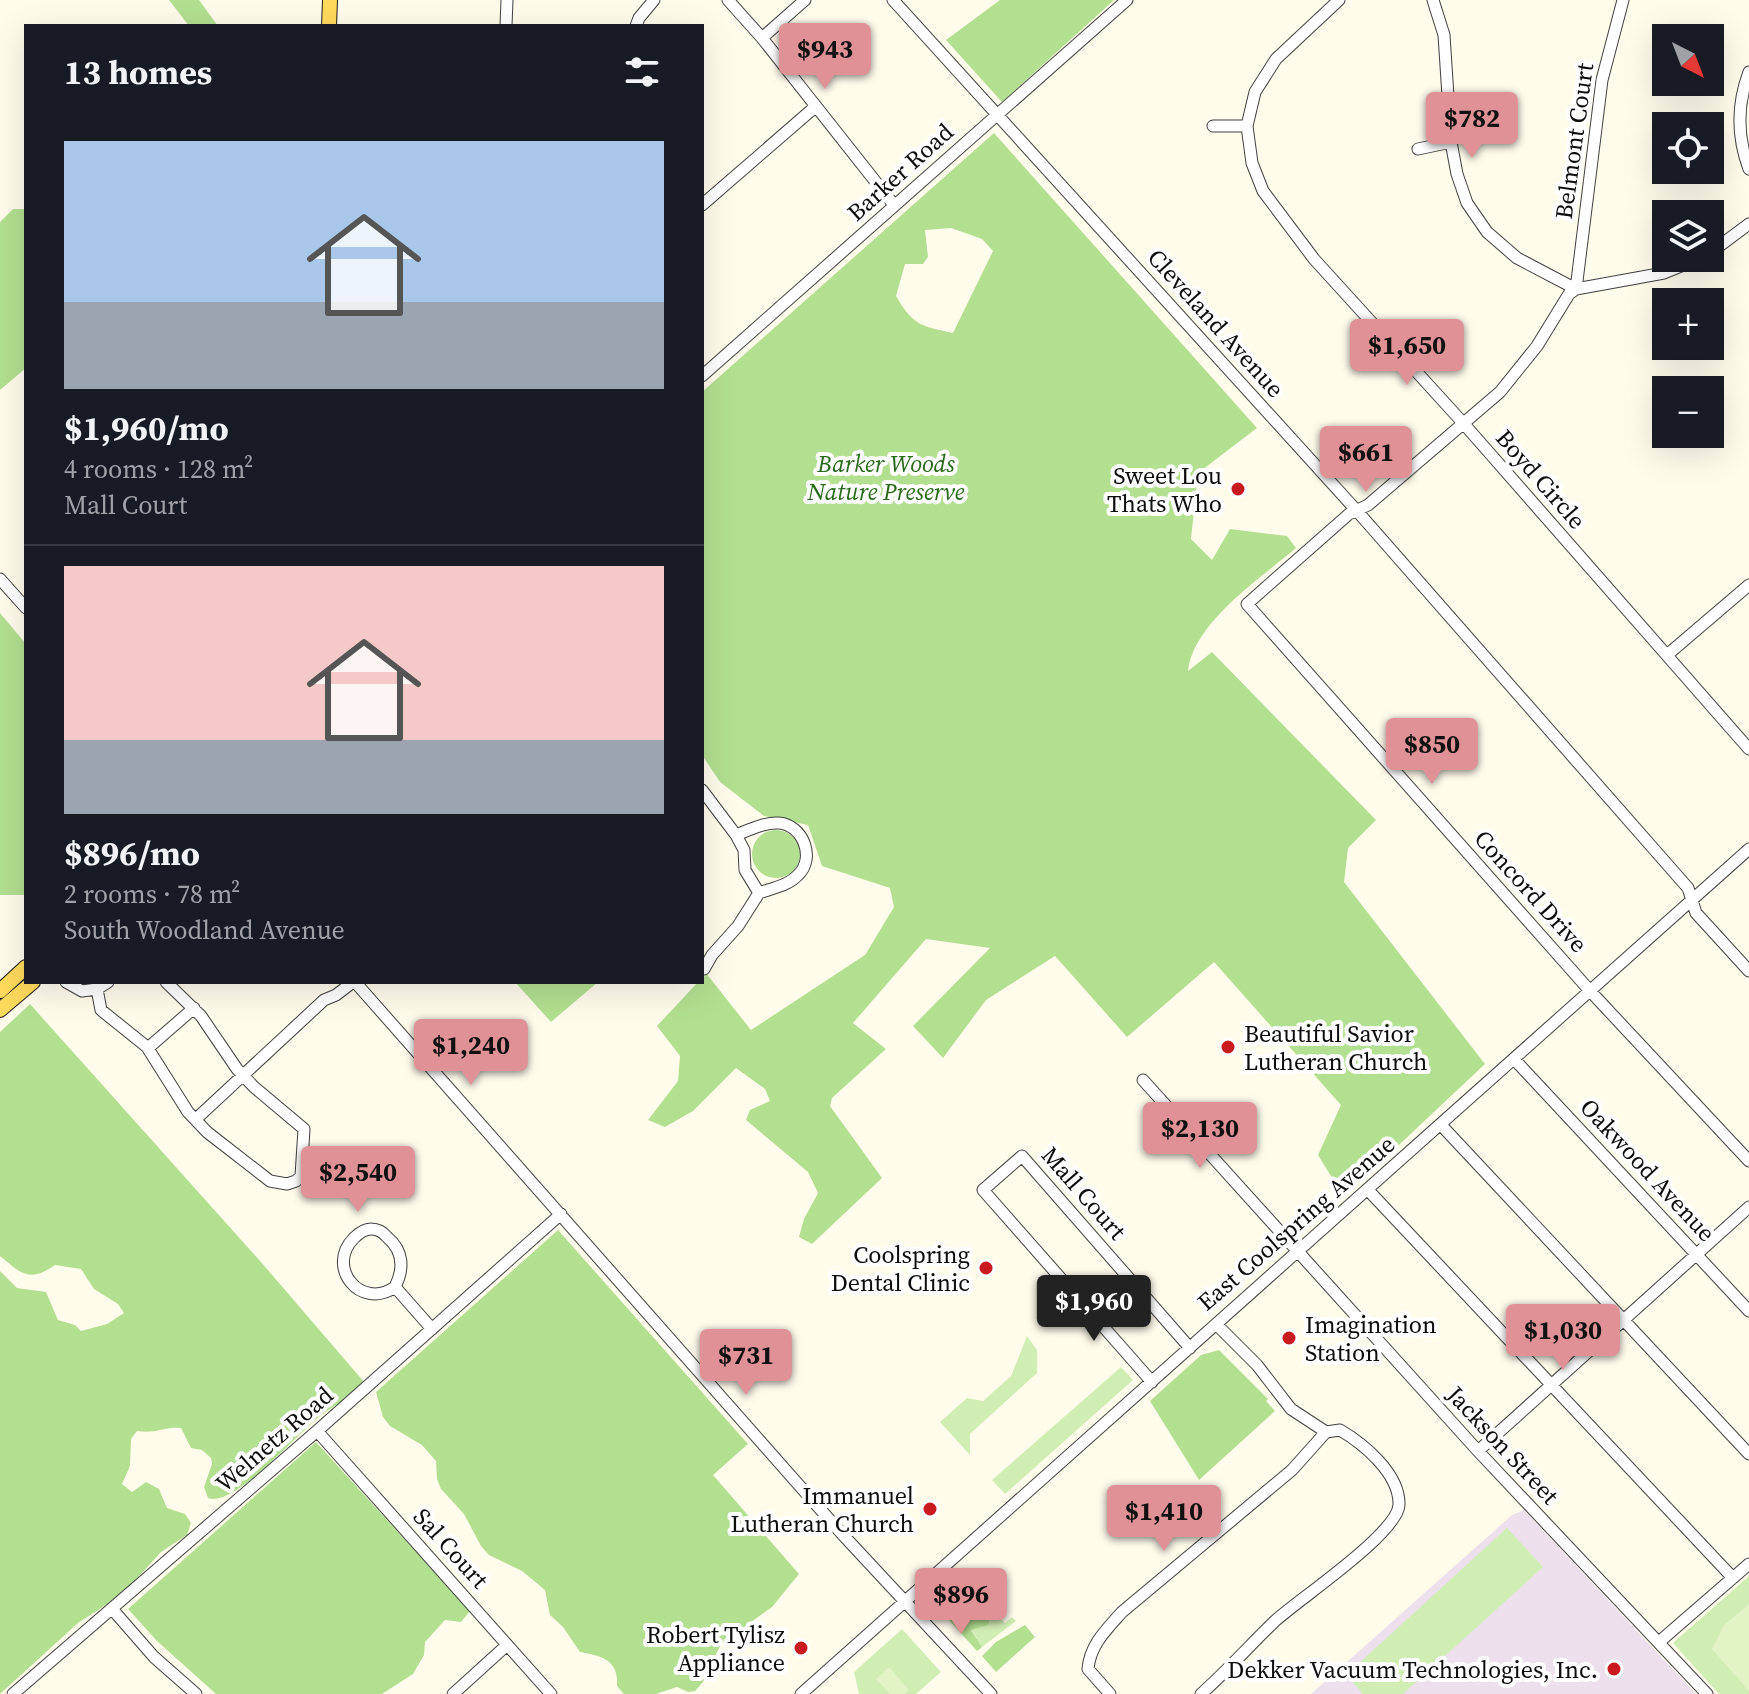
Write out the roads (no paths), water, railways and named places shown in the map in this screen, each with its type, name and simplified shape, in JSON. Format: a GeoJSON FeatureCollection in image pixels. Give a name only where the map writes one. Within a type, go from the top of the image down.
{"type":"FeatureCollection","features":[{"type":"Feature","properties":{"kind":"main road"},"geometry":{"type":"LineString","coordinates":[[329,24],[330,0]]}},
{"type":"Feature","properties":{"kind":"main road"},"geometry":{"type":"LineString","coordinates":[[0,991],[24,969]]}},
{"type":"Feature","properties":{"kind":"main road"},"geometry":{"type":"LineString","coordinates":[[0,1010],[31,984]]}},
{"type":"Feature","properties":{"kind":"street"},"geometry":{"type":"LineString","coordinates":[[506,24],[507,0]]}},
{"type":"Feature","properties":{"kind":"street"},"geometry":{"type":"LineString","coordinates":[[637,24],[654,0]]}},
{"type":"Feature","properties":{"kind":"street"},"geometry":{"type":"LineString","coordinates":[[728,0],[762,38],[894,205]]}},
{"type":"Feature","properties":{"kind":"street"},"geometry":{"type":"LineString","coordinates":[[762,38],[805,0]]}},
{"type":"Feature","properties":{"kind":"street","name":"Cleveland Avenue"},"geometry":{"type":"LineString","coordinates":[[893,0],[1357,511],[1688,888],[1696,913],[1749,971]]}},
{"type":"Feature","properties":{"kind":"street","name":"Barker Road"},"geometry":{"type":"LineString","coordinates":[[704,374],[1127,0]]}},
{"type":"Feature","properties":{"kind":"street","name":"Boyd Circle"},"geometry":{"type":"LineString","coordinates":[[1339,0],[1276,59],[1255,92],[1247,126],[1252,163],[1263,191],[1314,259],[1464,424],[1749,749]]}},
{"type":"Feature","properties":{"kind":"street"},"geometry":{"type":"LineString","coordinates":[[1433,0],[1444,35],[1451,142],[1467,203],[1487,232],[1517,258],[1576,289]]}},
{"type":"Feature","properties":{"kind":"street","name":"Belmont Court"},"geometry":{"type":"LineString","coordinates":[[1576,289],[1602,80],[1623,0]]}},
{"type":"Feature","properties":{"kind":"street"},"geometry":{"type":"LineString","coordinates":[[1749,72],[1742,90],[1740,134],[1749,169]]}},
{"type":"Feature","properties":{"kind":"street"},"geometry":{"type":"LineString","coordinates":[[704,203],[815,107]]}},
{"type":"Feature","properties":{"kind":"street"},"geometry":{"type":"LineString","coordinates":[[1213,126],[1247,126]]}},
{"type":"Feature","properties":{"kind":"street"},"geometry":{"type":"LineString","coordinates":[[1418,149],[1451,142]]}},
{"type":"Feature","properties":{"kind":"street"},"geometry":{"type":"LineString","coordinates":[[1724,243],[1749,224]]}},
{"type":"Feature","properties":{"kind":"street"},"geometry":{"type":"LineString","coordinates":[[1357,511],[1464,424],[1513,378],[1569,294],[1576,289],[1666,272]]}},
{"type":"Feature","properties":{"kind":"street","name":"Concord Drive"},"geometry":{"type":"LineString","coordinates":[[1357,511],[1349,514],[1247,604],[1591,992],[1749,1161]]}},
{"type":"Feature","properties":{"kind":"street"},"geometry":{"type":"LineString","coordinates":[[0,579],[24,606]]}},
{"type":"Feature","properties":{"kind":"street"},"geometry":{"type":"LineString","coordinates":[[1667,655],[1749,585]]}},
{"type":"Feature","properties":{"kind":"street"},"geometry":{"type":"LineString","coordinates":[[704,793],[736,835],[744,850],[745,870],[759,893]]}},
{"type":"Feature","properties":{"kind":"street"},"geometry":{"type":"LineString","coordinates":[[704,969],[759,893],[788,883],[805,868],[807,856],[802,838],[788,825],[767,824],[736,835]]}},
{"type":"Feature","properties":{"kind":"street","name":"East Coolspring Avenue"},"geometry":{"type":"LineString","coordinates":[[801,1694],[1749,849]]}},
{"type":"Feature","properties":{"kind":"street"},"geometry":{"type":"LineString","coordinates":[[70,984],[82,991],[97,984],[101,1010],[148,1048],[188,1112],[207,1132],[270,1181],[287,1184],[296,1181],[301,1176],[304,1129],[244,1077],[194,1008],[168,984]]}},
{"type":"Feature","properties":{"kind":"street"},"geometry":{"type":"LineString","coordinates":[[196,1119],[324,1000],[351,984]]}},
{"type":"Feature","properties":{"kind":"street"},"geometry":{"type":"LineString","coordinates":[[356,984],[991,1694]]}},
{"type":"Feature","properties":{"kind":"street"},"geometry":{"type":"LineString","coordinates":[[148,1048],[194,1008]]}},
{"type":"Feature","properties":{"kind":"street","name":"Oakwood Avenue"},"geometry":{"type":"LineString","coordinates":[[1514,1059],[1749,1311]]}},
{"type":"Feature","properties":{"kind":"street","name":"Jackson Street"},"geometry":{"type":"LineString","coordinates":[[1143,1080],[1478,1451],[1707,1694]]}},
{"type":"Feature","properties":{"kind":"street"},"geometry":{"type":"LineString","coordinates":[[1441,1125],[1749,1454]]}},
{"type":"Feature","properties":{"kind":"street","name":"Mall Court"},"geometry":{"type":"LineString","coordinates":[[1152,1382],[983,1190],[1022,1156],[1190,1348]]}},
{"type":"Feature","properties":{"kind":"street"},"geometry":{"type":"LineString","coordinates":[[1368,1190],[1733,1578]]}},
{"type":"Feature","properties":{"kind":"street"},"geometry":{"type":"LineString","coordinates":[[1478,1451],[1749,1207]]}},
{"type":"Feature","properties":{"kind":"street","name":"Welnetz Road"},"geometry":{"type":"LineString","coordinates":[[13,1694],[113,1610],[561,1214]]}},
{"type":"Feature","properties":{"kind":"street"},"geometry":{"type":"LineString","coordinates":[[372,1229],[383,1232],[399,1250],[401,1275],[395,1287],[387,1293],[372,1294],[352,1285],[345,1276],[342,1264],[345,1251],[362,1231],[372,1229]]}},
{"type":"Feature","properties":{"kind":"street"},"geometry":{"type":"LineString","coordinates":[[395,1287],[432,1329]]}},
{"type":"Feature","properties":{"kind":"street"},"geometry":{"type":"LineString","coordinates":[[1216,1324],[1257,1365],[1291,1409],[1326,1432]]}},
{"type":"Feature","properties":{"kind":"street"},"geometry":{"type":"LineString","coordinates":[[1110,1694],[1088,1669],[1089,1654],[1103,1632],[1122,1612],[1292,1470],[1326,1432],[1340,1430],[1356,1440],[1395,1486],[1399,1504],[1396,1515],[1388,1527],[1277,1619],[1201,1694]]}},
{"type":"Feature","properties":{"kind":"street","name":"Sal Court"},"geometry":{"type":"LineString","coordinates":[[317,1431],[551,1694]]}},
{"type":"Feature","properties":{"kind":"street"},"geometry":{"type":"LineString","coordinates":[[1659,1642],[1749,1564]]}},
{"type":"Feature","properties":{"kind":"street"},"geometry":{"type":"LineString","coordinates":[[113,1610],[154,1657],[196,1694]]}},
{"type":"Feature","properties":{"kind":"street"},"geometry":{"type":"LineString","coordinates":[[453,1694],[507,1645]]}},
{"type":"Feature","properties":{"kind":"place","name":"Sweet Lou Thats Who"},"geometry":{"type":"Point","coordinates":[1238,489]}},
{"type":"Feature","properties":{"kind":"place","name":"Beautiful Savior Lutheran Church"},"geometry":{"type":"Point","coordinates":[1228,1047]}},
{"type":"Feature","properties":{"kind":"place","name":"Coolspring Dental Clinic"},"geometry":{"type":"Point","coordinates":[986,1268]}},
{"type":"Feature","properties":{"kind":"place","name":"Imagination Station"},"geometry":{"type":"Point","coordinates":[1289,1338]}},
{"type":"Feature","properties":{"kind":"place","name":"Immanuel Lutheran Church"},"geometry":{"type":"Point","coordinates":[930,1509]}},
{"type":"Feature","properties":{"kind":"place","name":"Robert Tylisz Appliance"},"geometry":{"type":"Point","coordinates":[801,1648]}},
{"type":"Feature","properties":{"kind":"place","name":"Dekker Vacuum Technologies, Inc."},"geometry":{"type":"Point","coordinates":[1614,1669]}},
{"type":"Feature","properties":{"kind":"park label","name":"Barker Woods Nature Preserve"},"geometry":{"type":"Point","coordinates":[886,477]}}]}
